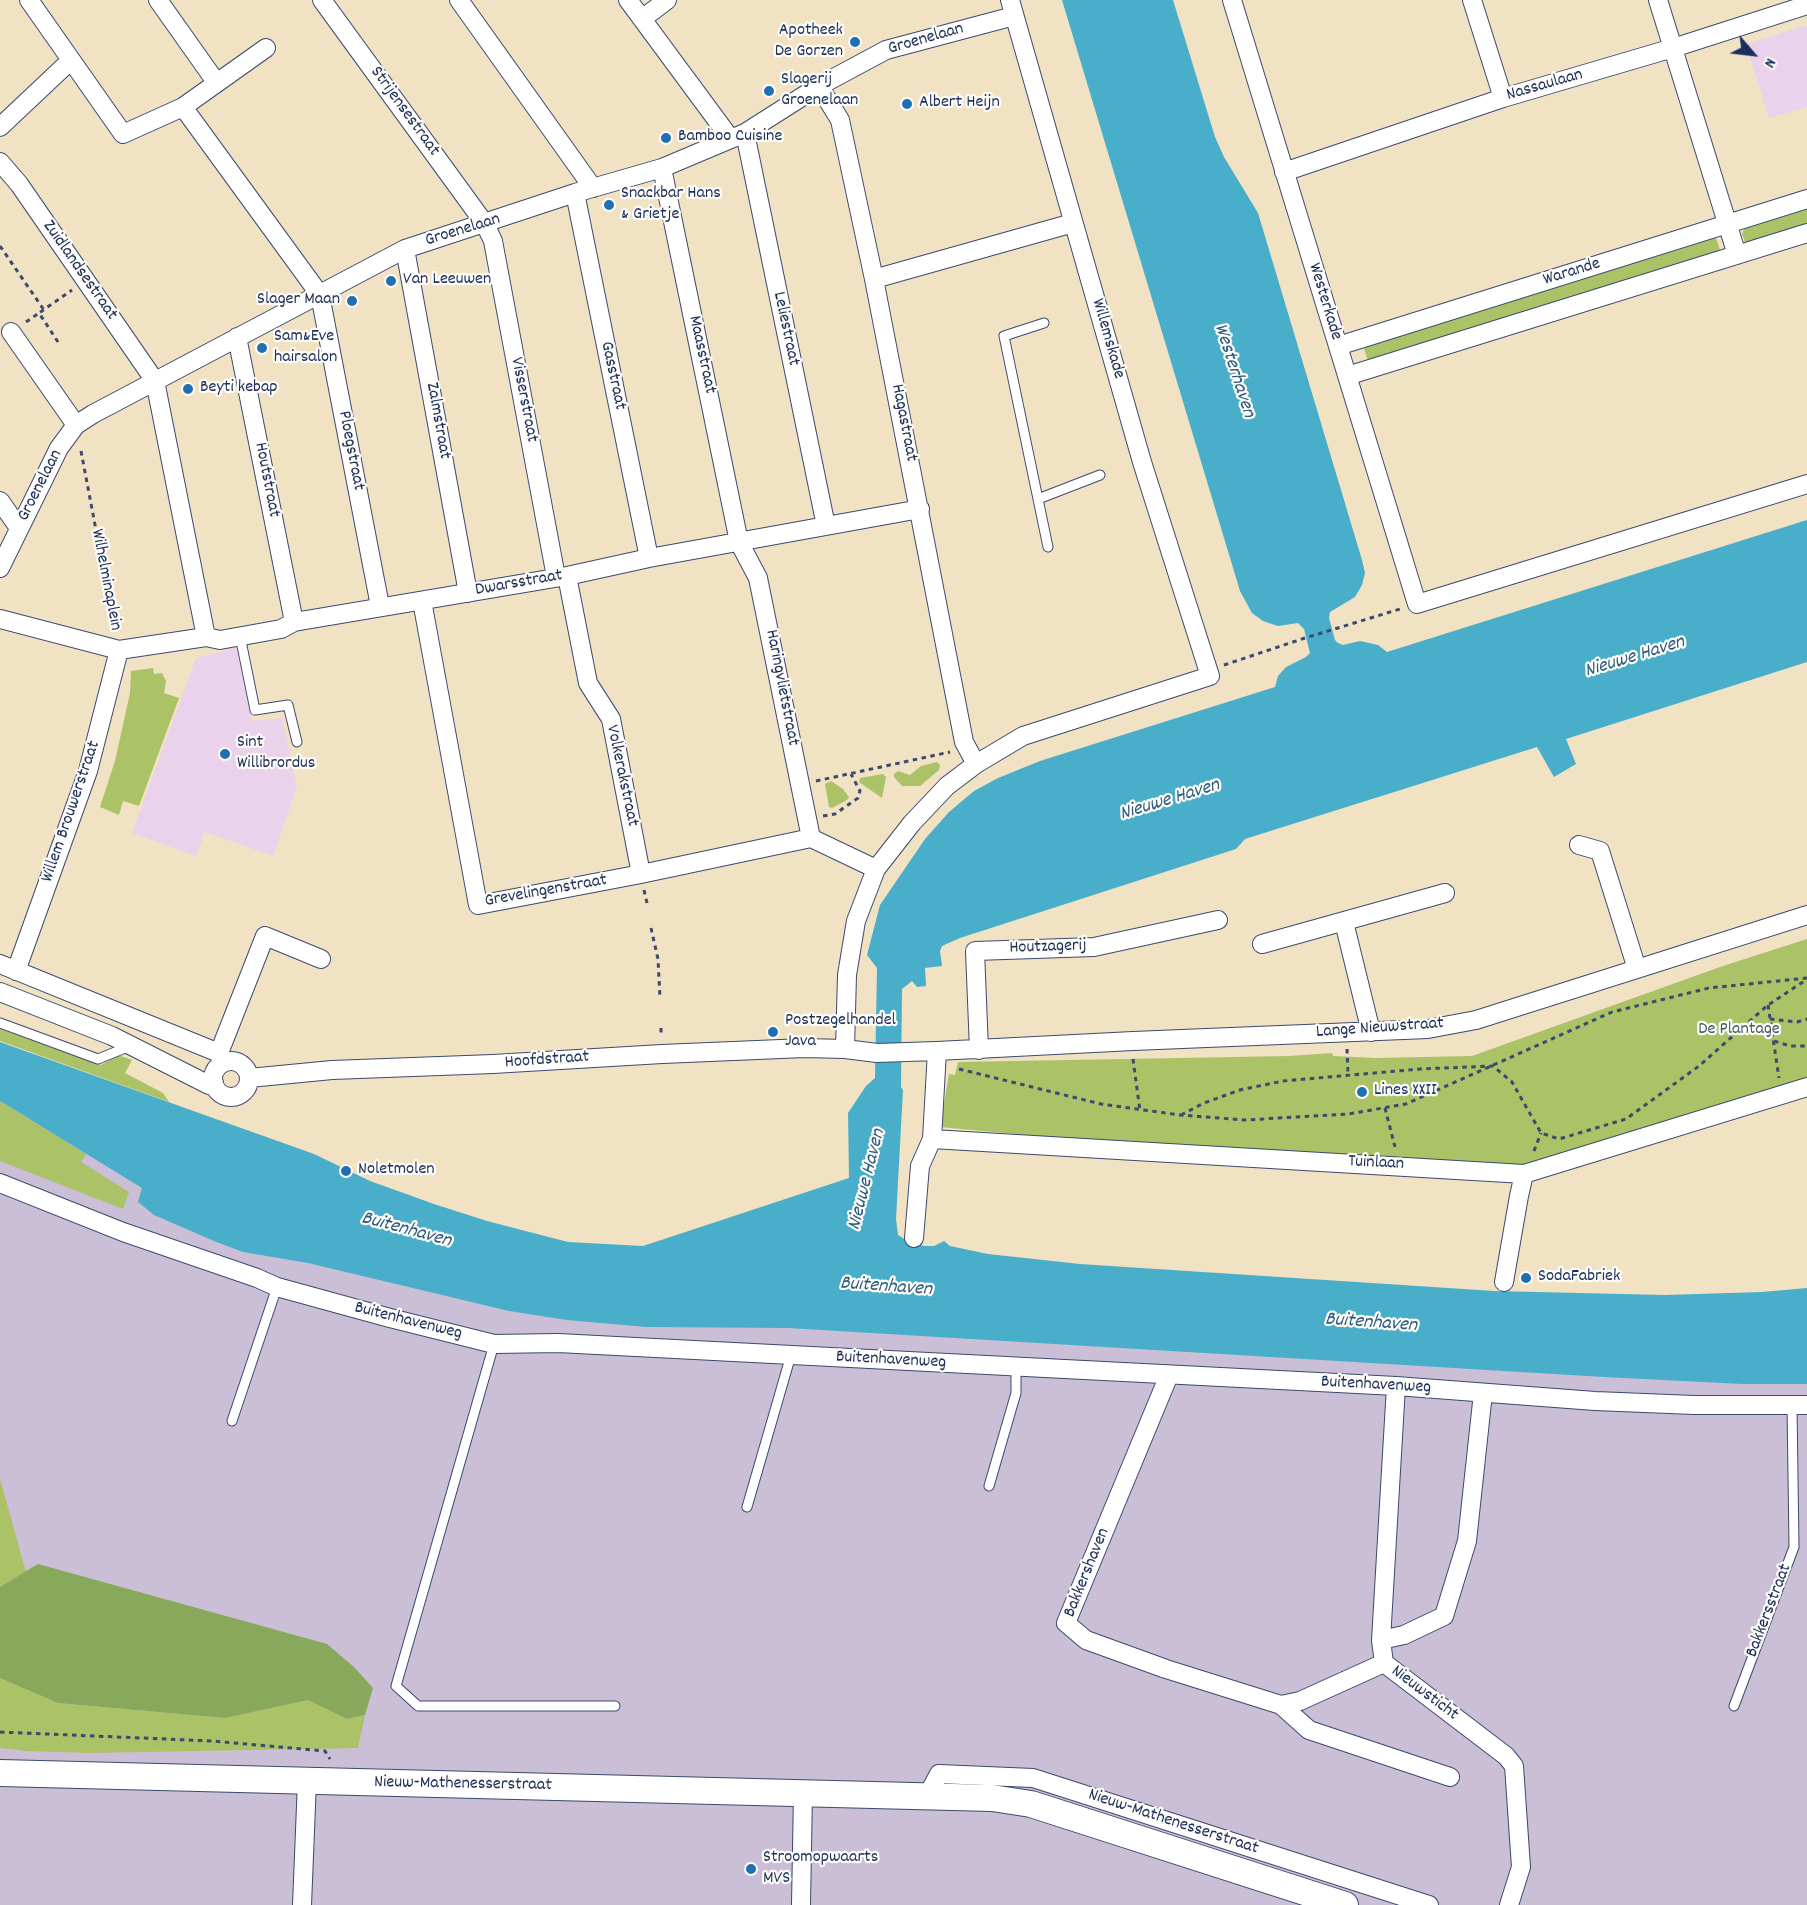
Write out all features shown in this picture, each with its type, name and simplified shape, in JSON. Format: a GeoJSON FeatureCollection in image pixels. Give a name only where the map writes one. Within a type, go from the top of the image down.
{"type":"FeatureCollection","features":[{"type":"Feature","properties":{"kind":"street"},"geometry":{"type":"LineString","coordinates":[[29,0],[123,134],[183,107],[266,48]]}},
{"type":"Feature","properties":{"kind":"street"},"geometry":{"type":"LineString","coordinates":[[159,0],[216,82]]}},
{"type":"Feature","properties":{"kind":"street","name":"Strijensestraat"},"geometry":{"type":"LineString","coordinates":[[322,0],[485,224]]}},
{"type":"Feature","properties":{"kind":"street"},"geometry":{"type":"LineString","coordinates":[[459,0],[593,188]]}},
{"type":"Feature","properties":{"kind":"street"},"geometry":{"type":"LineString","coordinates":[[628,0],[738,135]]}},
{"type":"Feature","properties":{"kind":"street"},"geometry":{"type":"LineString","coordinates":[[642,19],[667,0]]}},
{"type":"Feature","properties":{"kind":"street","name":"Westerkade"},"geometry":{"type":"LineString","coordinates":[[1232,0],[1417,604]]}},
{"type":"Feature","properties":{"kind":"street"},"geometry":{"type":"LineString","coordinates":[[1472,0],[1503,98]]}},
{"type":"Feature","properties":{"kind":"street"},"geometry":{"type":"LineString","coordinates":[[1658,0],[1737,255]]}},
{"type":"Feature","properties":{"kind":"street","name":"Nassaulaan"},"geometry":{"type":"LineString","coordinates":[[1284,172],[1503,98],[1673,48],[1807,5]]}},
{"type":"Feature","properties":{"kind":"street","name":"Groenelaan"},"geometry":{"type":"LineString","coordinates":[[0,568],[60,448],[76,425],[93,414],[320,296],[405,249],[593,188],[663,168],[738,135],[819,86],[886,50],[1012,8]]}},
{"type":"Feature","properties":{"kind":"street","name":"Willemskade"},"geometry":{"type":"LineString","coordinates":[[1012,8],[1139,463],[1209,673]]}},
{"type":"Feature","properties":{"kind":"street"},"geometry":{"type":"LineString","coordinates":[[0,128],[70,61]]}},
{"type":"Feature","properties":{"kind":"street","name":"Hagastraat"},"geometry":{"type":"LineString","coordinates":[[819,86],[840,120],[920,509],[964,742],[976,764]]}},
{"type":"Feature","properties":{"kind":"street"},"geometry":{"type":"LineString","coordinates":[[183,107],[320,296]]}},
{"type":"Feature","properties":{"kind":"street","name":"Leliestraat"},"geometry":{"type":"LineString","coordinates":[[738,135],[826,526]]}},
{"type":"Feature","properties":{"kind":"street","name":"Zuidlandsestraat"},"geometry":{"type":"LineString","coordinates":[[0,162],[19,184],[155,381]]}},
{"type":"Feature","properties":{"kind":"street","name":"Maasstraat"},"geometry":{"type":"LineString","coordinates":[[663,168],[739,542]]}},
{"type":"Feature","properties":{"kind":"street","name":"Gasstraat"},"geometry":{"type":"LineString","coordinates":[[575,194],[649,558]]}},
{"type":"Feature","properties":{"kind":"street","name":"Warande"},"geometry":{"type":"LineString","coordinates":[[1338,346],[1807,199]]}},
{"type":"Feature","properties":{"kind":"street"},"geometry":{"type":"LineString","coordinates":[[874,279],[1073,223]]}},
{"type":"Feature","properties":{"kind":"street","name":"Visserstraat"},"geometry":{"type":"LineString","coordinates":[[485,224],[494,241],[562,577]]}},
{"type":"Feature","properties":{"kind":"street","name":"Warande"},"geometry":{"type":"LineString","coordinates":[[1347,376],[1807,233]]}},
{"type":"Feature","properties":{"kind":"street","name":"Zalmstraat"},"geometry":{"type":"LineString","coordinates":[[405,249],[468,593]]}},
{"type":"Feature","properties":{"kind":"street","name":"Ploegstraat"},"geometry":{"type":"LineString","coordinates":[[320,296],[380,606]]}},
{"type":"Feature","properties":{"kind":"street"},"geometry":{"type":"LineString","coordinates":[[11,332],[76,425]]}},
{"type":"Feature","properties":{"kind":"street","name":"Houtstraat"},"geometry":{"type":"LineString","coordinates":[[237,338],[294,622]]}},
{"type":"Feature","properties":{"kind":"street"},"geometry":{"type":"LineString","coordinates":[[155,381],[207,638]]}},
{"type":"Feature","properties":{"kind":"street"},"geometry":{"type":"LineString","coordinates":[[1417,604],[1807,484]]}},
{"type":"Feature","properties":{"kind":"street"},"geometry":{"type":"LineString","coordinates":[[0,501],[19,528]]}},
{"type":"Feature","properties":{"kind":"street","name":"Dwarsstraat"},"geometry":{"type":"LineString","coordinates":[[119,650],[207,638],[220,640],[281,629],[294,622],[562,577],[649,558],[920,509]]}},
{"type":"Feature","properties":{"kind":"street","name":"Haringvlietstraat"},"geometry":{"type":"LineString","coordinates":[[739,542],[758,578],[811,838]]}},
{"type":"Feature","properties":{"kind":"street","name":"Volkerakstraat"},"geometry":{"type":"LineString","coordinates":[[562,577],[588,683],[610,719],[641,874]]}},
{"type":"Feature","properties":{"kind":"street","name":"Grevelingenstraat"},"geometry":{"type":"LineString","coordinates":[[422,601],[477,905],[641,874],[811,838]]}},
{"type":"Feature","properties":{"kind":"street","name":"Wilhelminaplein"},"geometry":{"type":"LineString","coordinates":[[0,619],[119,650]]}},
{"type":"Feature","properties":{"kind":"street","name":"Willem Brouwerstraat"},"geometry":{"type":"LineString","coordinates":[[8,967],[88,771],[119,650]]}},
{"type":"Feature","properties":{"kind":"street"},"geometry":{"type":"LineString","coordinates":[[845,1048],[847,975],[856,921],[876,869],[912,823],[947,786],[976,764],[1023,736],[1209,673]]}},
{"type":"Feature","properties":{"kind":"street"},"geometry":{"type":"LineString","coordinates":[[811,838],[876,869]]}},
{"type":"Feature","properties":{"kind":"street"},"geometry":{"type":"LineString","coordinates":[[1579,845],[1600,851],[1637,969]]}},
{"type":"Feature","properties":{"kind":"street"},"geometry":{"type":"LineString","coordinates":[[1262,944],[1445,893]]}},
{"type":"Feature","properties":{"kind":"street","name":"Lange Nieuwstraat"},"geometry":{"type":"LineString","coordinates":[[937,1051],[1428,1029],[1476,1020],[1807,915]]}},
{"type":"Feature","properties":{"kind":"street","name":"Houtzagerij"},"geometry":{"type":"LineString","coordinates":[[979,1050],[975,951],[1094,947],[1218,920]]}},
{"type":"Feature","properties":{"kind":"street"},"geometry":{"type":"LineString","coordinates":[[1344,922],[1371,1032]]}},
{"type":"Feature","properties":{"kind":"street"},"geometry":{"type":"LineString","coordinates":[[8,967],[221,1058],[240,1064],[248,1072],[249,1078],[246,1089],[237,1096],[225,1096],[216,1088],[215,1071],[221,1058],[265,936],[321,959]]}},
{"type":"Feature","properties":{"kind":"street"},"geometry":{"type":"LineString","coordinates":[[0,992],[112,1036],[209,1085],[214,1083]]}},
{"type":"Feature","properties":{"kind":"street","name":"Hoofdstraat"},"geometry":{"type":"LineString","coordinates":[[249,1078],[332,1070],[805,1048],[845,1048],[878,1053],[937,1051]]}},
{"type":"Feature","properties":{"kind":"street"},"geometry":{"type":"LineString","coordinates":[[914,1238],[920,1166],[932,1139],[937,1051]]}},
{"type":"Feature","properties":{"kind":"street","name":"Tuinlaan"},"geometry":{"type":"LineString","coordinates":[[932,1139],[1524,1174],[1807,1087]]}},
{"type":"Feature","properties":{"kind":"street"},"geometry":{"type":"LineString","coordinates":[[1504,1282],[1524,1174]]}},
{"type":"Feature","properties":{"kind":"street","name":"Buitenhavenweg"},"geometry":{"type":"LineString","coordinates":[[0,1183],[123,1232],[277,1287],[494,1344],[558,1343],[1396,1386],[1594,1401],[1694,1405],[1799,1405]]}},
{"type":"Feature","properties":{"kind":"street","name":"Bakkershaven"},"geometry":{"type":"LineString","coordinates":[[1169,1375],[1066,1623],[1086,1640],[1166,1669],[1281,1705],[1309,1730],[1450,1777]]}},
{"type":"Feature","properties":{"kind":"street","name":"Nieuwsticht"},"geometry":{"type":"LineString","coordinates":[[1396,1386],[1381,1640],[1384,1663],[1506,1756],[1514,1766],[1521,1867],[1509,1905]]}},
{"type":"Feature","properties":{"kind":"street"},"geometry":{"type":"LineString","coordinates":[[1381,1640],[1404,1635],[1444,1616],[1467,1541],[1483,1393]]}},
{"type":"Feature","properties":{"kind":"street"},"geometry":{"type":"LineString","coordinates":[[1281,1705],[1300,1701],[1384,1663]]}},
{"type":"Feature","properties":{"kind":"street","name":"Nieuw-Mathenesserstraat"},"geometry":{"type":"LineString","coordinates":[[0,1773],[992,1798],[1031,1804],[1344,1905]]}},
{"type":"Feature","properties":{"kind":"street","name":"Nieuw-Mathenesserstraat"},"geometry":{"type":"LineString","coordinates":[[926,1798],[939,1774],[1034,1778],[1429,1905]]}},
{"type":"Feature","properties":{"kind":"street"},"geometry":{"type":"LineString","coordinates":[[302,1905],[307,1781]]}},
{"type":"Feature","properties":{"kind":"street"},"geometry":{"type":"LineString","coordinates":[[801,1905],[803,1793]]}},
{"type":"Feature","properties":{"kind":"lane"},"geometry":{"type":"LineString","coordinates":[[1044,323],[1004,336],[1048,547]]}},
{"type":"Feature","properties":{"kind":"lane"},"geometry":{"type":"LineString","coordinates":[[1038,500],[1100,475]]}},
{"type":"Feature","properties":{"kind":"lane"},"geometry":{"type":"LineString","coordinates":[[240,636],[255,710],[288,705],[297,741]]}},
{"type":"Feature","properties":{"kind":"lane"},"geometry":{"type":"LineString","coordinates":[[0,1023],[98,1059],[130,1045]]}},
{"type":"Feature","properties":{"kind":"lane"},"geometry":{"type":"LineString","coordinates":[[232,1421],[277,1287]]}},
{"type":"Feature","properties":{"kind":"lane"},"geometry":{"type":"LineString","coordinates":[[494,1344],[396,1686],[417,1706],[615,1706]]}},
{"type":"Feature","properties":{"kind":"lane"},"geometry":{"type":"LineString","coordinates":[[747,1507],[791,1355]]}},
{"type":"Feature","properties":{"kind":"lane"},"geometry":{"type":"LineString","coordinates":[[989,1486],[1016,1393],[1016,1367]]}},
{"type":"Feature","properties":{"kind":"lane","name":"Bakkersstraat"},"geometry":{"type":"LineString","coordinates":[[1734,1706],[1794,1547],[1799,1405]]}},
{"type":"Feature","properties":{"kind":"path"},"geometry":{"type":"LineString","coordinates":[[0,246],[44,310]]}},
{"type":"Feature","properties":{"kind":"path"},"geometry":{"type":"LineString","coordinates":[[58,342],[39,313],[86,280]]}},
{"type":"Feature","properties":{"kind":"path","name":"Wilhelminaplein"},"geometry":{"type":"LineString","coordinates":[[76,425],[119,650]]}},
{"type":"Feature","properties":{"kind":"path"},"geometry":{"type":"LineString","coordinates":[[1209,673],[1305,638],[1417,604]]}},
{"type":"Feature","properties":{"kind":"path"},"geometry":{"type":"LineString","coordinates":[[800,785],[948,754],[964,742]]}},
{"type":"Feature","properties":{"kind":"path"},"geometry":{"type":"LineString","coordinates":[[807,819],[836,814],[858,798],[860,791],[851,774]]}},
{"type":"Feature","properties":{"kind":"path"},"geometry":{"type":"LineString","coordinates":[[651,928],[658,959],[660,998]]}},
{"type":"Feature","properties":{"kind":"path"},"geometry":{"type":"LineString","coordinates":[[1180,1115],[1240,1090],[1283,1081],[1348,1074],[1493,1066],[1512,1082],[1541,1133],[1559,1139],[1626,1119],[1699,1066],[1768,1005],[1807,979]]}},
{"type":"Feature","properties":{"kind":"path"},"geometry":{"type":"LineString","coordinates":[[937,1051],[954,1068],[1101,1104],[1140,1111],[1245,1120],[1348,1114],[1406,1104],[1612,1012],[1709,988],[1807,979]]}},
{"type":"Feature","properties":{"kind":"path"},"geometry":{"type":"LineString","coordinates":[[1768,1005],[1781,1095]]}},
{"type":"Feature","properties":{"kind":"path"},"geometry":{"type":"LineString","coordinates":[[1770,1019],[1797,1022],[1807,1019]]}},
{"type":"Feature","properties":{"kind":"path"},"geometry":{"type":"LineString","coordinates":[[1345,1033],[1348,1074]]}},
{"type":"Feature","properties":{"kind":"path"},"geometry":{"type":"LineString","coordinates":[[1133,1041],[1133,1063],[1140,1111]]}},
{"type":"Feature","properties":{"kind":"path"},"geometry":{"type":"LineString","coordinates":[[1774,1041],[1790,1046],[1807,1046]]}},
{"type":"Feature","properties":{"kind":"path"},"geometry":{"type":"LineString","coordinates":[[1385,1108],[1400,1166]]}},
{"type":"Feature","properties":{"kind":"path"},"geometry":{"type":"LineString","coordinates":[[0,1732],[212,1741],[325,1751],[332,1763]]}},
{"type":"Feature","properties":{"kind":"shaded area"},"geometry":{"type":"Polygon","coordinates":[[[1807,25],[1807,107],[1769,118],[1746,44],[1807,25]]]}},
{"type":"Feature","properties":{"kind":"shaded area","name":"Sint Willibrordus"},"geometry":{"type":"Polygon","coordinates":[[[236,648],[252,721],[282,718],[297,787],[273,856],[205,832],[196,856],[132,833],[196,658],[236,648]]]}},
{"type":"Feature","properties":{"kind":"shaded area"},"geometry":{"type":"Polygon","coordinates":[[[0,1113],[570,1280],[1807,1330],[1807,1905],[0,1905],[0,1113]]]}},
{"type":"Feature","properties":{"kind":"green space"},"geometry":{"type":"Polygon","coordinates":[[[1807,205],[1807,227],[1748,244],[1745,242],[1742,234],[1745,226],[1807,205]]]}},
{"type":"Feature","properties":{"kind":"green space"},"geometry":{"type":"Polygon","coordinates":[[[1715,235],[1721,253],[1369,364],[1363,345],[1715,235]]]}},
{"type":"Feature","properties":{"kind":"green space"},"geometry":{"type":"Polygon","coordinates":[[[153,668],[154,674],[162,673],[166,681],[164,693],[179,698],[139,806],[123,801],[119,815],[100,807],[115,761],[130,693],[131,671],[153,668]]]}},
{"type":"Feature","properties":{"kind":"green space"},"geometry":{"type":"Polygon","coordinates":[[[937,762],[940,765],[939,770],[920,786],[902,786],[894,777],[898,771],[910,775],[921,766],[937,762]]]}},
{"type":"Feature","properties":{"kind":"green space"},"geometry":{"type":"Polygon","coordinates":[[[883,774],[886,777],[882,798],[859,782],[860,778],[883,774]]]}},
{"type":"Feature","properties":{"kind":"green space"},"geometry":{"type":"Polygon","coordinates":[[[831,781],[843,789],[849,797],[832,808],[829,807],[825,784],[831,781]]]}},
{"type":"Feature","properties":{"kind":"green space","name":"De Plantage"},"geometry":{"type":"Polygon","coordinates":[[[1807,939],[1807,1080],[1529,1170],[1058,1138],[940,1127],[949,1074],[955,1075],[958,1062],[1290,1056],[1332,1053],[1333,1056],[1376,1058],[1472,1056],[1720,967],[1807,939]]]}},
{"type":"Feature","properties":{"kind":"green space"},"geometry":{"type":"Polygon","coordinates":[[[0,1027],[101,1065],[118,1055],[132,1060],[125,1073],[163,1093],[169,1102],[0,1041],[0,1027]]]}},
{"type":"Feature","properties":{"kind":"green space"},"geometry":{"type":"Polygon","coordinates":[[[0,1101],[86,1154],[81,1162],[129,1192],[123,1209],[0,1161],[0,1101]]]}},
{"type":"Feature","properties":{"kind":"green space"},"geometry":{"type":"Polygon","coordinates":[[[0,1479],[26,1572],[0,1587],[0,1479]]]}},
{"type":"Feature","properties":{"kind":"green space"},"geometry":{"type":"Polygon","coordinates":[[[38,1564],[327,1644],[354,1667],[373,1688],[365,1715],[347,1719],[308,1700],[225,1718],[58,1703],[0,1678],[0,1587],[38,1564]]]}},
{"type":"Feature","properties":{"kind":"green space"},"geometry":{"type":"Polygon","coordinates":[[[0,1678],[58,1703],[225,1718],[308,1700],[347,1719],[365,1715],[358,1748],[90,1753],[27,1751],[0,1748],[0,1678]]]}},
{"type":"Feature","properties":{"kind":"water"},"geometry":{"type":"Polygon","coordinates":[[[1062,0],[1173,0],[1215,137],[1224,157],[1258,213],[1362,560],[1365,573],[1362,585],[1355,597],[1330,612],[1329,618],[1335,640],[1338,643],[1343,645],[1360,641],[1378,645],[1387,652],[1807,520],[1807,662],[1566,739],[1576,764],[1554,777],[1537,747],[1245,839],[1236,849],[960,938],[942,946],[940,951],[942,966],[925,968],[926,986],[917,987],[912,981],[902,989],[901,1087],[903,1090],[896,1219],[898,1235],[924,1246],[934,1246],[944,1241],[950,1246],[988,1254],[1080,1264],[1494,1291],[1665,1295],[1807,1288],[1807,1384],[1742,1384],[1604,1377],[788,1328],[646,1327],[567,1320],[509,1311],[308,1263],[243,1252],[214,1241],[154,1215],[138,1202],[142,1188],[0,1101],[0,1042],[314,1154],[370,1181],[434,1204],[487,1221],[568,1242],[643,1246],[849,1178],[848,1113],[866,1086],[875,1078],[877,968],[867,955],[880,905],[925,839],[949,812],[974,791],[998,778],[1040,761],[1275,687],[1278,676],[1286,667],[1310,653],[1304,629],[1298,623],[1278,626],[1263,621],[1252,613],[1240,591],[1062,0]]]}},
{"type":"Feature","properties":{"kind":"place","name":"Apotheek De Gorzen"},"geometry":{"type":"Point","coordinates":[855,42]}},
{"type":"Feature","properties":{"kind":"place","name":"Slagerij Groenelaan"},"geometry":{"type":"Point","coordinates":[769,91]}},
{"type":"Feature","properties":{"kind":"place","name":"Albert Heijn"},"geometry":{"type":"Point","coordinates":[907,104]}},
{"type":"Feature","properties":{"kind":"place","name":"Bamboo Cuisine"},"geometry":{"type":"Point","coordinates":[666,138]}},
{"type":"Feature","properties":{"kind":"place","name":"Snackbar Hans & Grietje"},"geometry":{"type":"Point","coordinates":[609,205]}},
{"type":"Feature","properties":{"kind":"place","name":"Van Leeuwen"},"geometry":{"type":"Point","coordinates":[391,281]}},
{"type":"Feature","properties":{"kind":"place","name":"Slager Maan"},"geometry":{"type":"Point","coordinates":[352,301]}},
{"type":"Feature","properties":{"kind":"place","name":"Sam&Eve hairsalon"},"geometry":{"type":"Point","coordinates":[262,348]}},
{"type":"Feature","properties":{"kind":"place","name":"Beyti kebap"},"geometry":{"type":"Point","coordinates":[188,389]}},
{"type":"Feature","properties":{"kind":"place","name":"Sint Willibrordus"},"geometry":{"type":"Point","coordinates":[225,754]}},
{"type":"Feature","properties":{"kind":"place","name":"Postzegelhandel Java"},"geometry":{"type":"Point","coordinates":[773,1032]}},
{"type":"Feature","properties":{"kind":"place","name":"Lines XXII"},"geometry":{"type":"Point","coordinates":[1362,1092]}},
{"type":"Feature","properties":{"kind":"place","name":"Noletmolen"},"geometry":{"type":"Point","coordinates":[346,1171]}},
{"type":"Feature","properties":{"kind":"place","name":"SodaFabriek"},"geometry":{"type":"Point","coordinates":[1526,1278]}},
{"type":"Feature","properties":{"kind":"place","name":"Stroomopwaarts MVS"},"geometry":{"type":"Point","coordinates":[751,1869]}},
{"type":"Feature","properties":{"kind":"water label","name":"Westerhaven"},"geometry":{"type":"Point","coordinates":[1233,371]}},
{"type":"Feature","properties":{"kind":"water label","name":"Nieuwe Haven"},"geometry":{"type":"Point","coordinates":[1635,658]}},
{"type":"Feature","properties":{"kind":"water label","name":"Nieuwe Haven"},"geometry":{"type":"Point","coordinates":[1170,801]}},
{"type":"Feature","properties":{"kind":"water label","name":"Nieuwe Haven"},"geometry":{"type":"Point","coordinates":[868,1180]}},
{"type":"Feature","properties":{"kind":"water label","name":"Buitenhaven"},"geometry":{"type":"Point","coordinates":[406,1231]}},
{"type":"Feature","properties":{"kind":"water label","name":"Buitenhaven"},"geometry":{"type":"Point","coordinates":[886,1288]}},
{"type":"Feature","properties":{"kind":"water label","name":"Buitenhaven"},"geometry":{"type":"Point","coordinates":[1371,1324]}}]}
